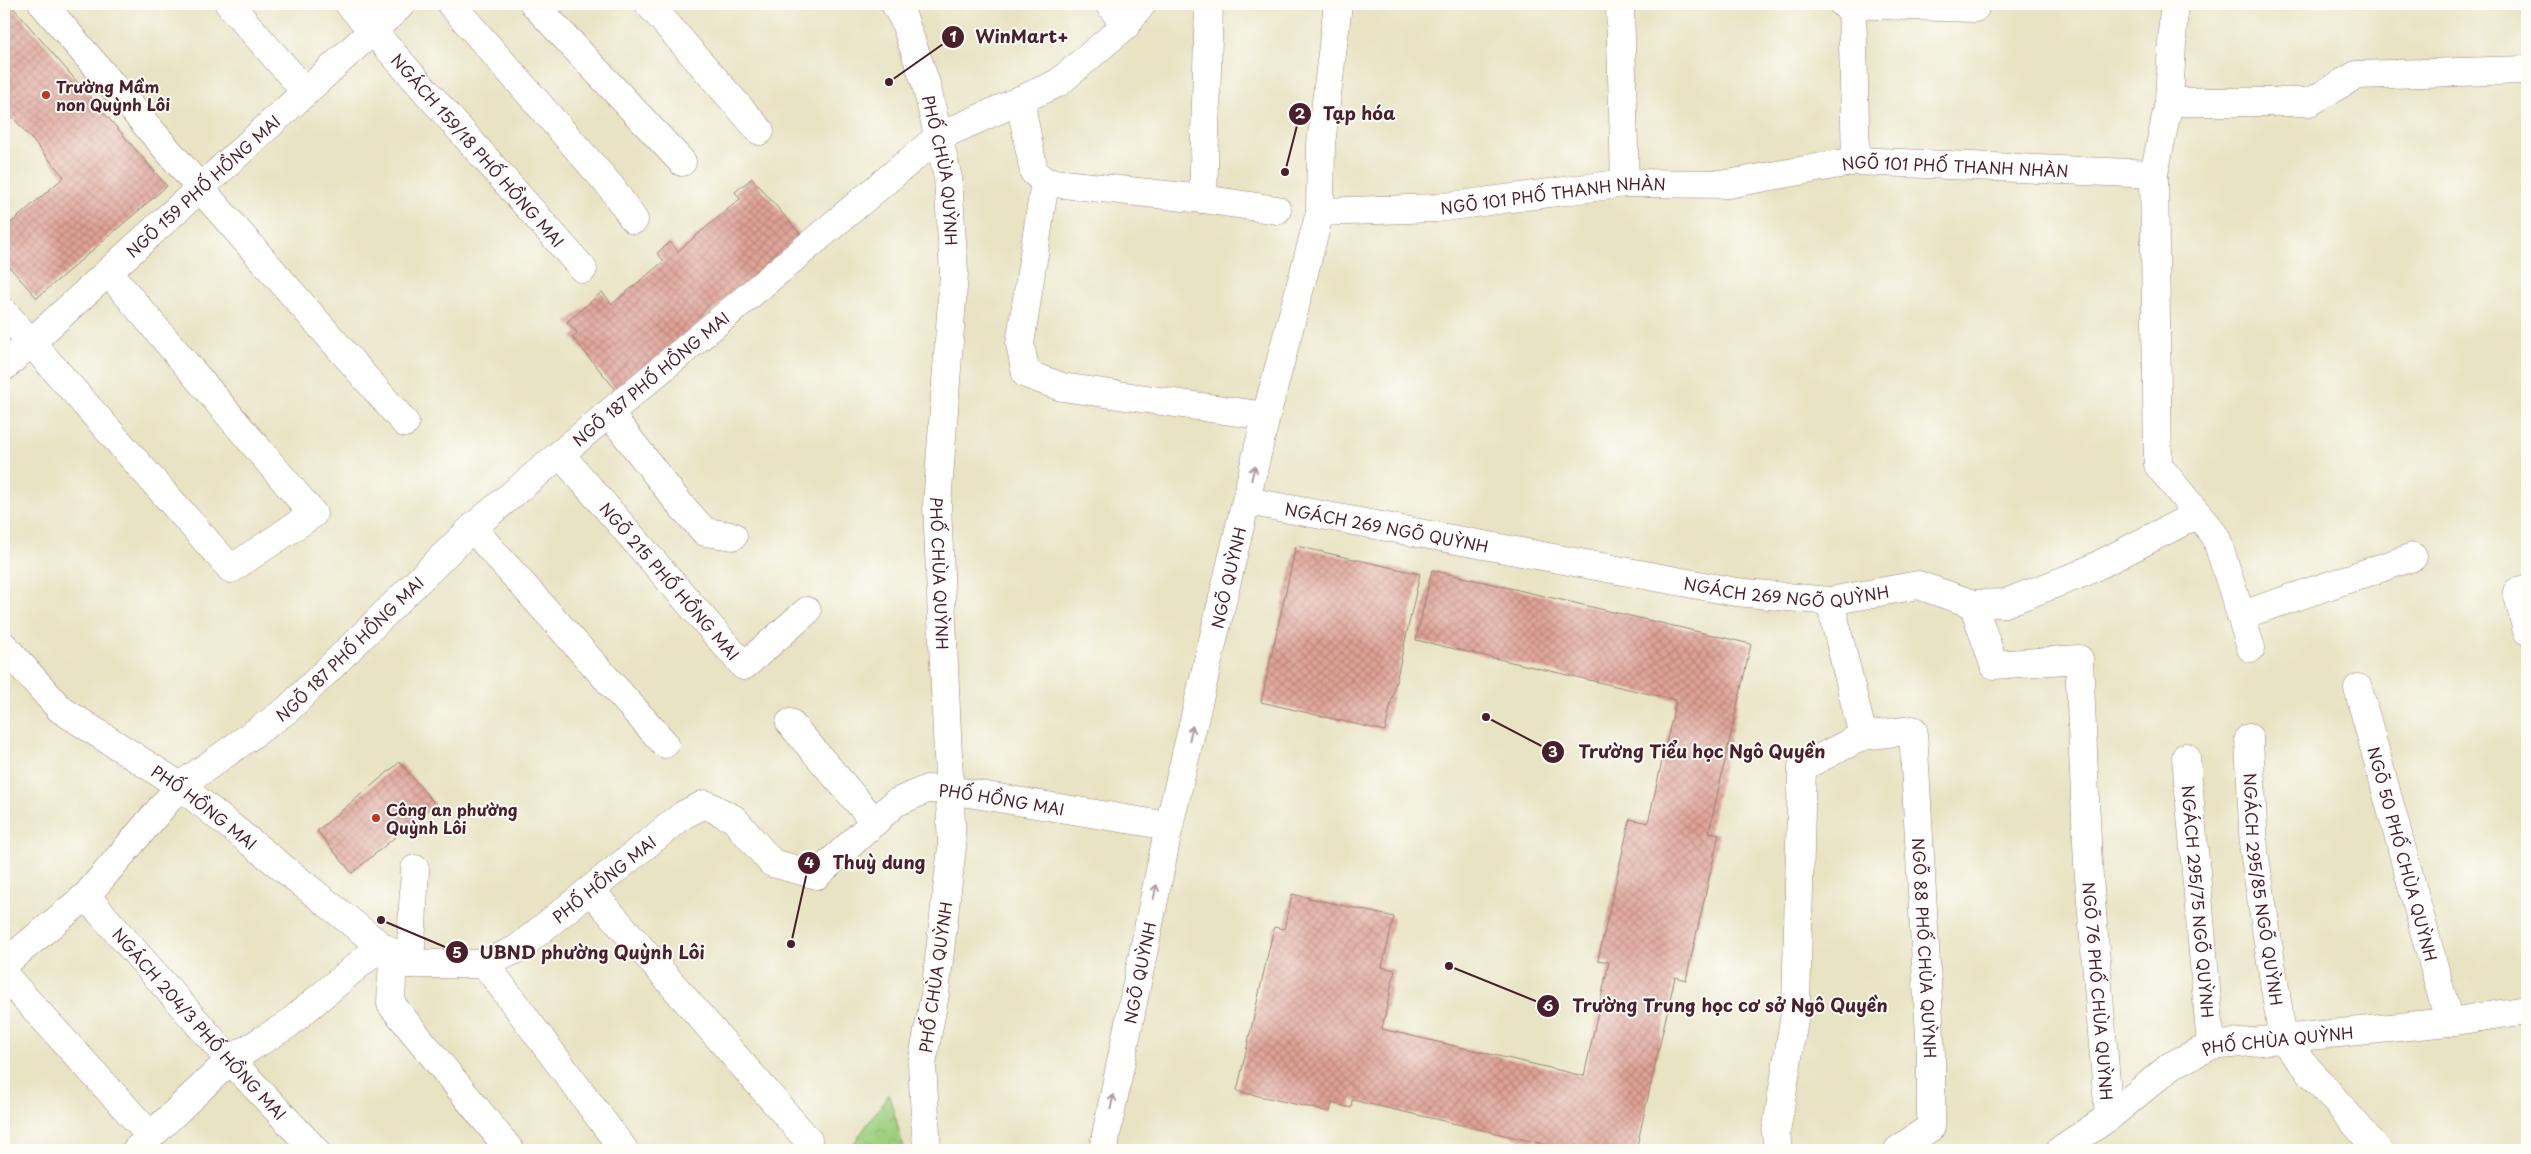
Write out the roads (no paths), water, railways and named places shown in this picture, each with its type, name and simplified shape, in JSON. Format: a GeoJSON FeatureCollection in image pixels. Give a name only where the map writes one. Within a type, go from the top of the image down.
{"type":"FeatureCollection","features":[{"type":"Feature","properties":{"kind":"street"},"geometry":{"type":"LineString","coordinates":[[44,4],[200,188],[405,423]]}},
{"type":"Feature","properties":{"kind":"street"},"geometry":{"type":"LineString","coordinates":[[229,4],[306,92]]}},
{"type":"Feature","properties":{"kind":"street","name":"NGÁCH 159/18 PHỐ HỒNG MAI"},"geometry":{"type":"LineString","coordinates":[[349,4],[583,269]]}},
{"type":"Feature","properties":{"kind":"street","name":"NGÕ 159 PHỐ HỒNG MAI"},"geometry":{"type":"LineString","coordinates":[[4,367],[402,4]]}},
{"type":"Feature","properties":{"kind":"street"},"geometry":{"type":"LineString","coordinates":[[451,4],[611,187],[634,220]]}},
{"type":"Feature","properties":{"kind":"street"},"geometry":{"type":"LineString","coordinates":[[534,4],[682,162]]}},
{"type":"Feature","properties":{"kind":"street"},"geometry":{"type":"LineString","coordinates":[[649,4],[760,131]]}},
{"type":"Feature","properties":{"kind":"street","name":"PHỐ CHÙA QUỲNH"},"geometry":{"type":"LineString","coordinates":[[895,4],[904,20],[926,84],[948,178],[954,273],[937,505],[952,847],[935,994],[922,1064],[928,1150]]}},
{"type":"Feature","properties":{"kind":"street"},"geometry":{"type":"LineString","coordinates":[[1109,4],[1134,14]]}},
{"type":"Feature","properties":{"kind":"street"},"geometry":{"type":"LineString","coordinates":[[1203,199],[1209,4]]}},
{"type":"Feature","properties":{"kind":"street","name":"NGÕ QUỲNH"},"geometry":{"type":"LineString","coordinates":[[1103,1150],[1169,826],[1266,416],[1320,212],[1321,144],[1338,4]]}},
{"type":"Feature","properties":{"kind":"street"},"geometry":{"type":"LineString","coordinates":[[1620,4],[1625,183]]}},
{"type":"Feature","properties":{"kind":"street"},"geometry":{"type":"LineString","coordinates":[[1856,161],[1847,4],[1975,8]]}},
{"type":"Feature","properties":{"kind":"street"},"geometry":{"type":"LineString","coordinates":[[2174,4],[2169,102],[2154,174],[2158,465],[2216,537],[2251,648]]}},
{"type":"Feature","properties":{"kind":"street","name":"NGÕ 187 PHỐ HỒNG MAI"},"geometry":{"type":"LineString","coordinates":[[4,964],[86,896],[180,786],[287,710],[472,528],[560,454],[938,137],[1058,83],[1134,14]]}},
{"type":"Feature","properties":{"kind":"street"},"geometry":{"type":"LineString","coordinates":[[2169,102],[2310,102],[2356,75],[2527,70]]}},
{"type":"Feature","properties":{"kind":"street"},"geometry":{"type":"LineString","coordinates":[[1020,100],[1034,172],[1044,182],[1203,199],[1277,210]]}},
{"type":"Feature","properties":{"kind":"street","name":"NGÕ 101 PHỐ THANH NHÀN"},"geometry":{"type":"LineString","coordinates":[[1320,212],[1437,208],[1625,183],[1728,184],[1856,161],[2154,174]]}},
{"type":"Feature","properties":{"kind":"street"},"geometry":{"type":"LineString","coordinates":[[1044,182],[1020,344],[1026,374],[1062,387],[1266,416]]}},
{"type":"Feature","properties":{"kind":"street"},"geometry":{"type":"LineString","coordinates":[[4,312],[232,568],[314,514],[108,272]]}},
{"type":"Feature","properties":{"kind":"street"},"geometry":{"type":"LineString","coordinates":[[609,413],[678,502],[705,532],[733,536]]}},
{"type":"Feature","properties":{"kind":"street","name":"NGÕ 215 PHỐ HỒNG MAI"},"geometry":{"type":"LineString","coordinates":[[560,454],[744,666],[807,611]]}},
{"type":"Feature","properties":{"kind":"street","name":"NGÁCH 269 NGÕ QUỲNH"},"geometry":{"type":"LineString","coordinates":[[1247,501],[1736,592],[1830,601],[1918,586],[1973,604],[2005,603],[2083,572],[2198,514]]}},
{"type":"Feature","properties":{"kind":"street"},"geometry":{"type":"LineString","coordinates":[[472,528],[665,744]]}},
{"type":"Feature","properties":{"kind":"street"},"geometry":{"type":"LineString","coordinates":[[2242,615],[2413,557]]}},
{"type":"Feature","properties":{"kind":"street"},"geometry":{"type":"LineString","coordinates":[[2527,590],[2517,592],[2527,631]]}},
{"type":"Feature","properties":{"kind":"street"},"geometry":{"type":"LineString","coordinates":[[1778,1150],[1776,1133],[1796,1007],[1802,767],[1863,736],[1830,601]]}},
{"type":"Feature","properties":{"kind":"street","name":"NGÕ 76 PHỐ CHÙA QUỲNH"},"geometry":{"type":"LineString","coordinates":[[1973,604],[1994,665],[2079,659],[2088,865],[2109,1117]]}},
{"type":"Feature","properties":{"kind":"street","name":"PHỐ HỒNG MAI"},"geometry":{"type":"LineString","coordinates":[[4,646],[60,709],[180,786],[394,955],[485,964],[517,949],[683,815],[706,804],[734,819],[772,863],[817,875],[895,803],[927,789],[950,790],[1169,826]]}},
{"type":"Feature","properties":{"kind":"street","name":"NGÕ 50 PHỐ CHÙA QUỲNH"},"geometry":{"type":"LineString","coordinates":[[2358,688],[2450,1022]]}},
{"type":"Feature","properties":{"kind":"street"},"geometry":{"type":"LineString","coordinates":[[790,723],[875,822]]}},
{"type":"Feature","properties":{"kind":"street","name":"NGÕ 88 PHỐ CHÙA QUỲNH"},"geometry":{"type":"LineString","coordinates":[[1863,736],[1914,730],[1931,1055],[1931,1127],[1898,1150]]}},
{"type":"Feature","properties":{"kind":"street","name":"NGÁCH 295/85 NGÕ QUỲNH"},"geometry":{"type":"LineString","coordinates":[[2249,738],[2254,851],[2283,1040]]}},
{"type":"Feature","properties":{"kind":"street","name":"NGÁCH 295/75 NGÕ QUỲNH"},"geometry":{"type":"LineString","coordinates":[[2186,757],[2211,1046]]}},
{"type":"Feature","properties":{"kind":"street"},"geometry":{"type":"LineString","coordinates":[[415,868],[394,955],[391,1004],[510,1150]]}},
{"type":"Feature","properties":{"kind":"street"},"geometry":{"type":"LineString","coordinates":[[590,890],[808,1140]]}},
{"type":"Feature","properties":{"kind":"street","name":"NGÁCH 204/3 PHỐ HỒNG MAI"},"geometry":{"type":"LineString","coordinates":[[86,896],[230,1060],[315,1150]]}},
{"type":"Feature","properties":{"kind":"street"},"geometry":{"type":"LineString","coordinates":[[4,974],[143,1143],[230,1060],[394,955]]}},
{"type":"Feature","properties":{"kind":"street"},"geometry":{"type":"LineString","coordinates":[[485,964],[624,1150]]}},
{"type":"Feature","properties":{"kind":"street","name":"PHỐ CHÙA QUỲNH"},"geometry":{"type":"LineString","coordinates":[[2060,1150],[2109,1117],[2172,1065],[2211,1046],[2450,1022],[2527,1010]]}},
{"type":"Feature","properties":{"kind":"street"},"geometry":{"type":"LineString","coordinates":[[2283,1040],[2378,1150]]}},
{"type":"Feature","properties":{"kind":"place","name":"WinMart+"},"geometry":{"type":"Point","coordinates":[889,82]}},
{"type":"Feature","properties":{"kind":"place","name":"Trường Mầm non Quỳnh Lôi"},"geometry":{"type":"Point","coordinates":[46,95]}},
{"type":"Feature","properties":{"kind":"place","name":"Tạp hóa"},"geometry":{"type":"Point","coordinates":[1285,172]}},
{"type":"Feature","properties":{"kind":"place","name":"Trường Tiểu học Ngô Quyền"},"geometry":{"type":"Point","coordinates":[1486,717]}},
{"type":"Feature","properties":{"kind":"place","name":"Công an phường Quỳnh Lôi"},"geometry":{"type":"Point","coordinates":[376,818]}},
{"type":"Feature","properties":{"kind":"place","name":"UBND phường Quỳnh Lôi"},"geometry":{"type":"Point","coordinates":[381,920]}},
{"type":"Feature","properties":{"kind":"place","name":"Thuỳ dung"},"geometry":{"type":"Point","coordinates":[791,944]}},
{"type":"Feature","properties":{"kind":"place","name":"Trường Trung học cơ sở Ngô Quyền"},"geometry":{"type":"Point","coordinates":[1449,966]}}]}
